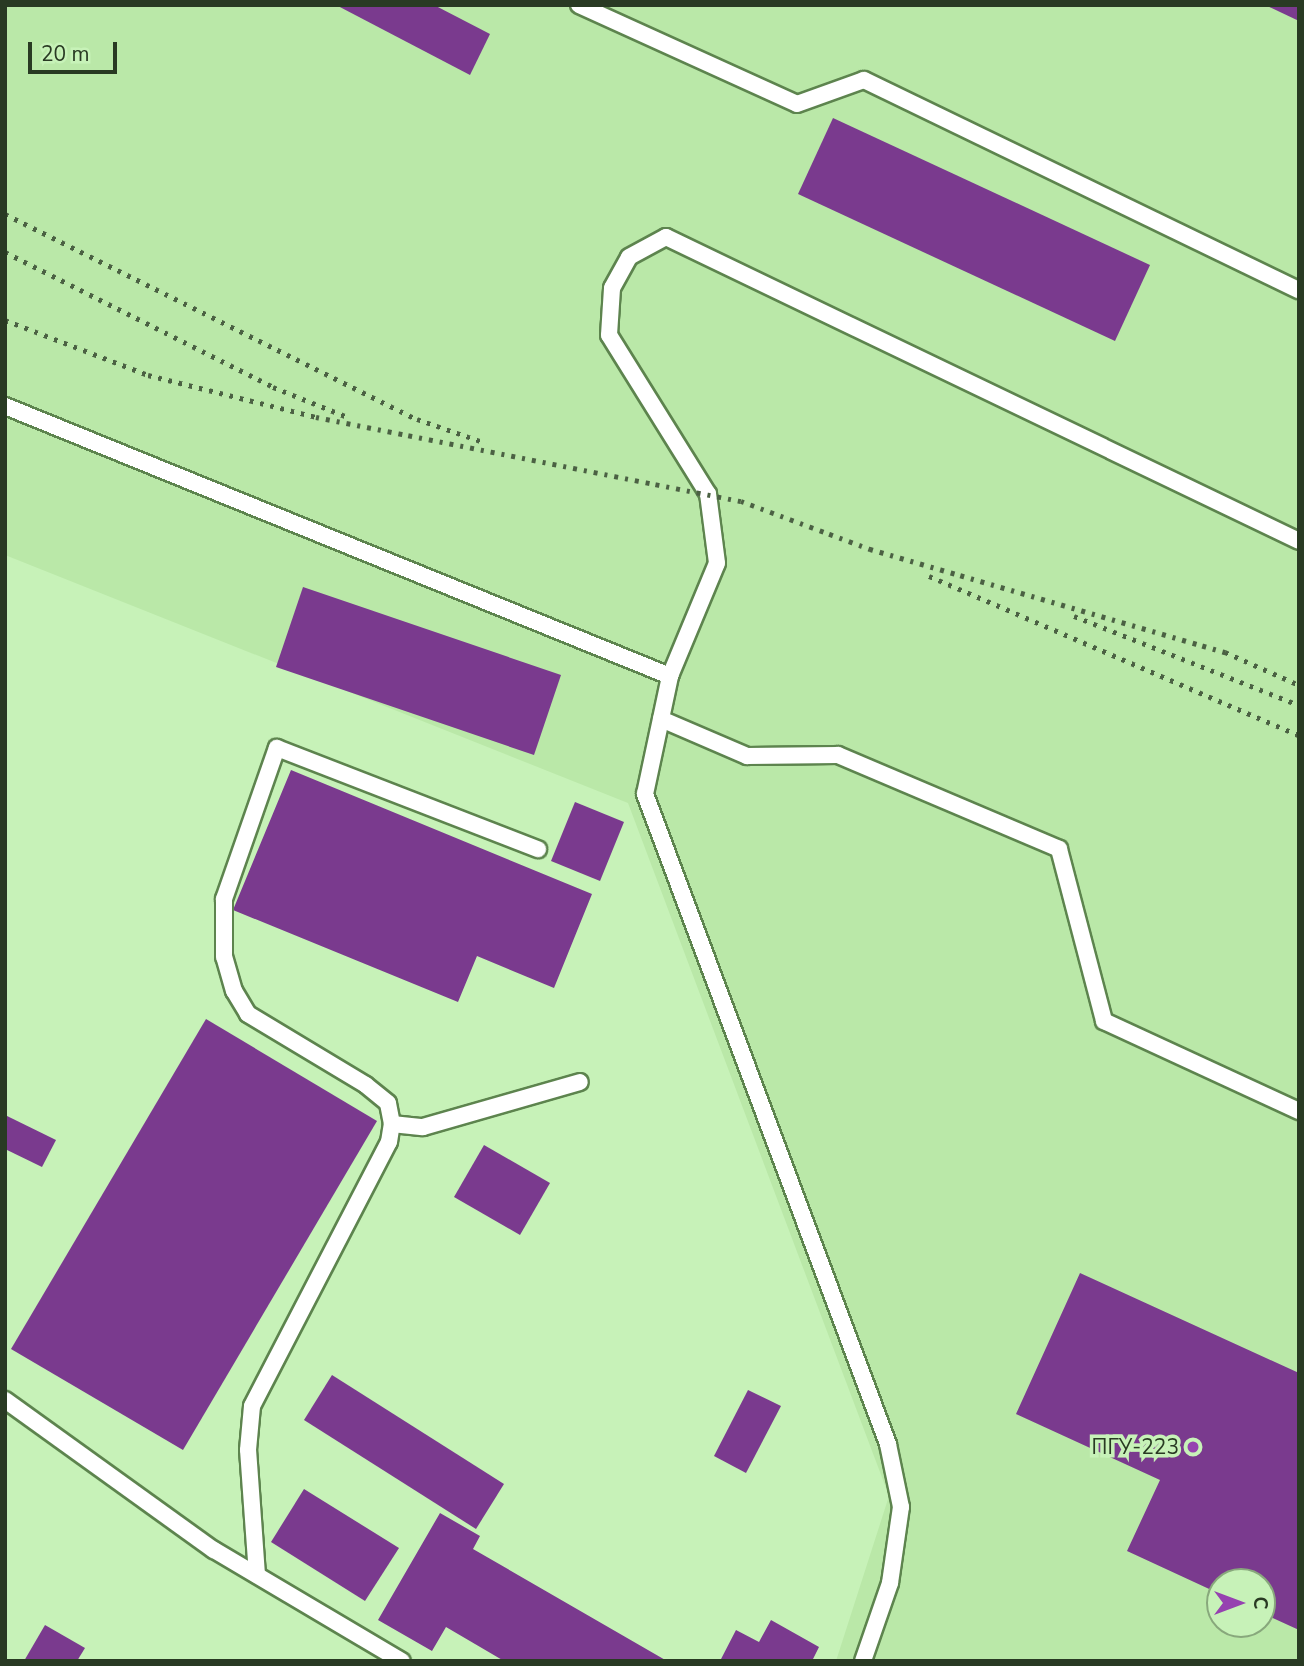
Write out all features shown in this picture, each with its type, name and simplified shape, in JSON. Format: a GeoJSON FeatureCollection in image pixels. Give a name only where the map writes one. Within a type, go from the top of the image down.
{"type":"FeatureCollection","features":[{"type":"Feature","properties":{"kind":"lane"},"geometry":{"type":"LineString","coordinates":[[579,5],[797,104],[864,79],[1299,290]]}},
{"type":"Feature","properties":{"kind":"lane"},"geometry":{"type":"LineString","coordinates":[[863,1661],[890,1583],[901,1507],[888,1444],[645,794],[670,676],[717,563],[708,494],[609,335],[612,288],[629,257],[666,237],[1299,541]]}},
{"type":"Feature","properties":{"kind":"lane"},"geometry":{"type":"LineString","coordinates":[[5,406],[670,676]]}},
{"type":"Feature","properties":{"kind":"lane"},"geometry":{"type":"LineString","coordinates":[[661,719],[747,756],[838,755],[1059,849],[1104,1021],[1299,1111]]}},
{"type":"Feature","properties":{"kind":"lane"},"geometry":{"type":"LineString","coordinates":[[257,1576],[248,1450],[252,1406],[389,1142],[392,1124],[388,1103],[366,1085],[248,1014],[234,991],[225,957],[224,899],[277,748],[538,849]]}},
{"type":"Feature","properties":{"kind":"lane"},"geometry":{"type":"LineString","coordinates":[[392,1124],[423,1127],[580,1082]]}},
{"type":"Feature","properties":{"kind":"lane"},"geometry":{"type":"LineString","coordinates":[[5,1400],[214,1550],[402,1661]]}},
{"type":"Feature","properties":{"kind":"shaded area"},"geometry":{"type":"Polygon","coordinates":[[[5,5],[1299,5],[1299,1661],[836,1661],[889,1496],[628,803],[5,555],[5,5]]]}},
{"type":"Feature","properties":{"kind":"building"},"geometry":{"type":"Polygon","coordinates":[[[336,5],[434,5],[490,34],[470,75],[336,5]]]}},
{"type":"Feature","properties":{"kind":"building"},"geometry":{"type":"Polygon","coordinates":[[[1265,5],[1299,5],[1299,21],[1265,5]]]}},
{"type":"Feature","properties":{"kind":"building"},"geometry":{"type":"Polygon","coordinates":[[[833,118],[1150,265],[1115,341],[798,194],[833,118]]]}},
{"type":"Feature","properties":{"kind":"building"},"geometry":{"type":"Polygon","coordinates":[[[303,587],[561,675],[534,755],[276,667],[303,587]]]}},
{"type":"Feature","properties":{"kind":"building"},"geometry":{"type":"Polygon","coordinates":[[[291,770],[592,894],[554,988],[477,956],[458,1002],[233,910],[291,770]]]}},
{"type":"Feature","properties":{"kind":"building"},"geometry":{"type":"Polygon","coordinates":[[[575,802],[624,822],[600,881],[551,861],[575,802]]]}},
{"type":"Feature","properties":{"kind":"building"},"geometry":{"type":"Polygon","coordinates":[[[206,1019],[377,1121],[183,1450],[11,1349],[206,1019]]]}},
{"type":"Feature","properties":{"kind":"building"},"geometry":{"type":"Polygon","coordinates":[[[5,1115],[56,1140],[42,1167],[5,1149],[5,1115]]]}},
{"type":"Feature","properties":{"kind":"building"},"geometry":{"type":"Polygon","coordinates":[[[484,1145],[550,1183],[520,1235],[454,1197],[484,1145]]]}},
{"type":"Feature","properties":{"kind":"building","name":"ПГУ-223"},"geometry":{"type":"Polygon","coordinates":[[[1080,1273],[1299,1373],[1299,1630],[1276,1619],[1276,1568],[1206,1568],[1206,1588],[1127,1551],[1160,1480],[1016,1414],[1080,1273]]]}},
{"type":"Feature","properties":{"kind":"building"},"geometry":{"type":"Polygon","coordinates":[[[332,1375],[504,1484],[476,1529],[304,1420],[332,1375]]]}},
{"type":"Feature","properties":{"kind":"building"},"geometry":{"type":"Polygon","coordinates":[[[748,1390],[781,1406],[746,1473],[714,1456],[748,1390]]]}},
{"type":"Feature","properties":{"kind":"building"},"geometry":{"type":"Polygon","coordinates":[[[304,1489],[399,1548],[365,1601],[271,1542],[304,1489]]]}},
{"type":"Feature","properties":{"kind":"building"},"geometry":{"type":"Polygon","coordinates":[[[440,1513],[480,1536],[473,1549],[667,1661],[504,1661],[446,1627],[432,1651],[378,1620],[440,1513]]]}},
{"type":"Feature","properties":{"kind":"building"},"geometry":{"type":"Polygon","coordinates":[[[771,1620],[819,1647],[812,1661],[720,1661],[736,1630],[759,1642],[771,1620]]]}},
{"type":"Feature","properties":{"kind":"building"},"geometry":{"type":"Polygon","coordinates":[[[45,1625],[85,1648],[77,1661],[24,1661],[45,1625]]]}},
{"type":"Feature","properties":{"kind":"railway"},"geometry":{"type":"LineString","coordinates":[[5,214],[417,419],[486,443]]}},
{"type":"Feature","properties":{"kind":"railway"},"geometry":{"type":"LineString","coordinates":[[5,252],[273,387],[345,416]]}},
{"type":"Feature","properties":{"kind":"railway"},"geometry":{"type":"LineString","coordinates":[[5,320],[148,375],[316,417],[741,501],[870,549],[1225,652],[1299,685]]}},
{"type":"Feature","properties":{"kind":"railway"},"geometry":{"type":"LineString","coordinates":[[929,576],[1299,735]]}},
{"type":"Feature","properties":{"kind":"railway"},"geometry":{"type":"LineString","coordinates":[[1074,616],[1299,705]]}},
{"type":"Feature","properties":{"kind":"place","name":"ПГУ-223"},"geometry":{"type":"Point","coordinates":[1193,1447]}}]}
